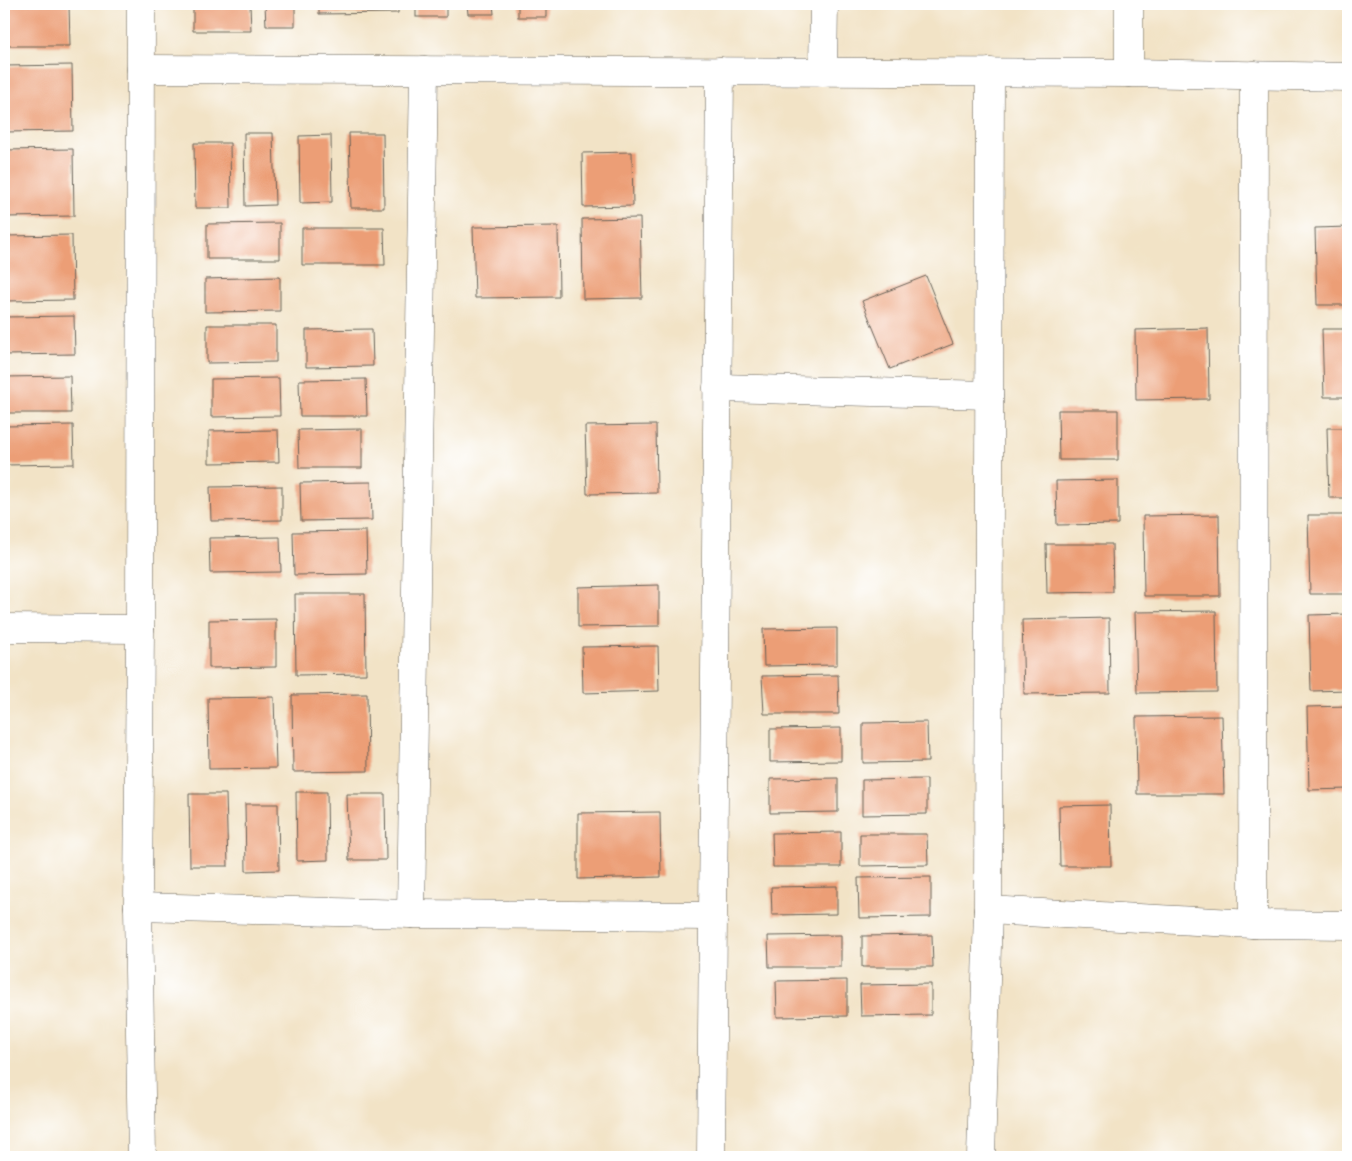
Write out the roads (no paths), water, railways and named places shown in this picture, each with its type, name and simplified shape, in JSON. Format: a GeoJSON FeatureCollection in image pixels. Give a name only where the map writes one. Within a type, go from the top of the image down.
{"type":"FeatureCollection","features":[{"type":"Feature","properties":{"kind":"street"},"geometry":{"type":"LineString","coordinates":[[141,4],[138,907],[142,1157]]}},
{"type":"Feature","properties":{"kind":"street"},"geometry":{"type":"LineString","coordinates":[[823,72],[824,4]]}},
{"type":"Feature","properties":{"kind":"street"},"geometry":{"type":"LineString","coordinates":[[1129,4],[1129,73]]}},
{"type":"Feature","properties":{"kind":"street"},"geometry":{"type":"LineString","coordinates":[[141,69],[990,72],[1348,76]]}},
{"type":"Feature","properties":{"kind":"street"},"geometry":{"type":"LineString","coordinates":[[411,914],[424,70]]}},
{"type":"Feature","properties":{"kind":"street"},"geometry":{"type":"LineString","coordinates":[[711,1157],[720,71]]}},
{"type":"Feature","properties":{"kind":"street"},"geometry":{"type":"LineString","coordinates":[[981,1157],[988,910],[990,72]]}},
{"type":"Feature","properties":{"kind":"street"},"geometry":{"type":"LineString","coordinates":[[1253,924],[1254,75]]}},
{"type":"Feature","properties":{"kind":"street"},"geometry":{"type":"LineString","coordinates":[[717,388],[989,395]]}},
{"type":"Feature","properties":{"kind":"street"},"geometry":{"type":"LineString","coordinates":[[4,628],[140,629]]}},
{"type":"Feature","properties":{"kind":"street"},"geometry":{"type":"LineString","coordinates":[[138,907],[411,914],[712,916]]}},
{"type":"Feature","properties":{"kind":"street"},"geometry":{"type":"LineString","coordinates":[[988,910],[1253,924],[1348,925]]}}]}
